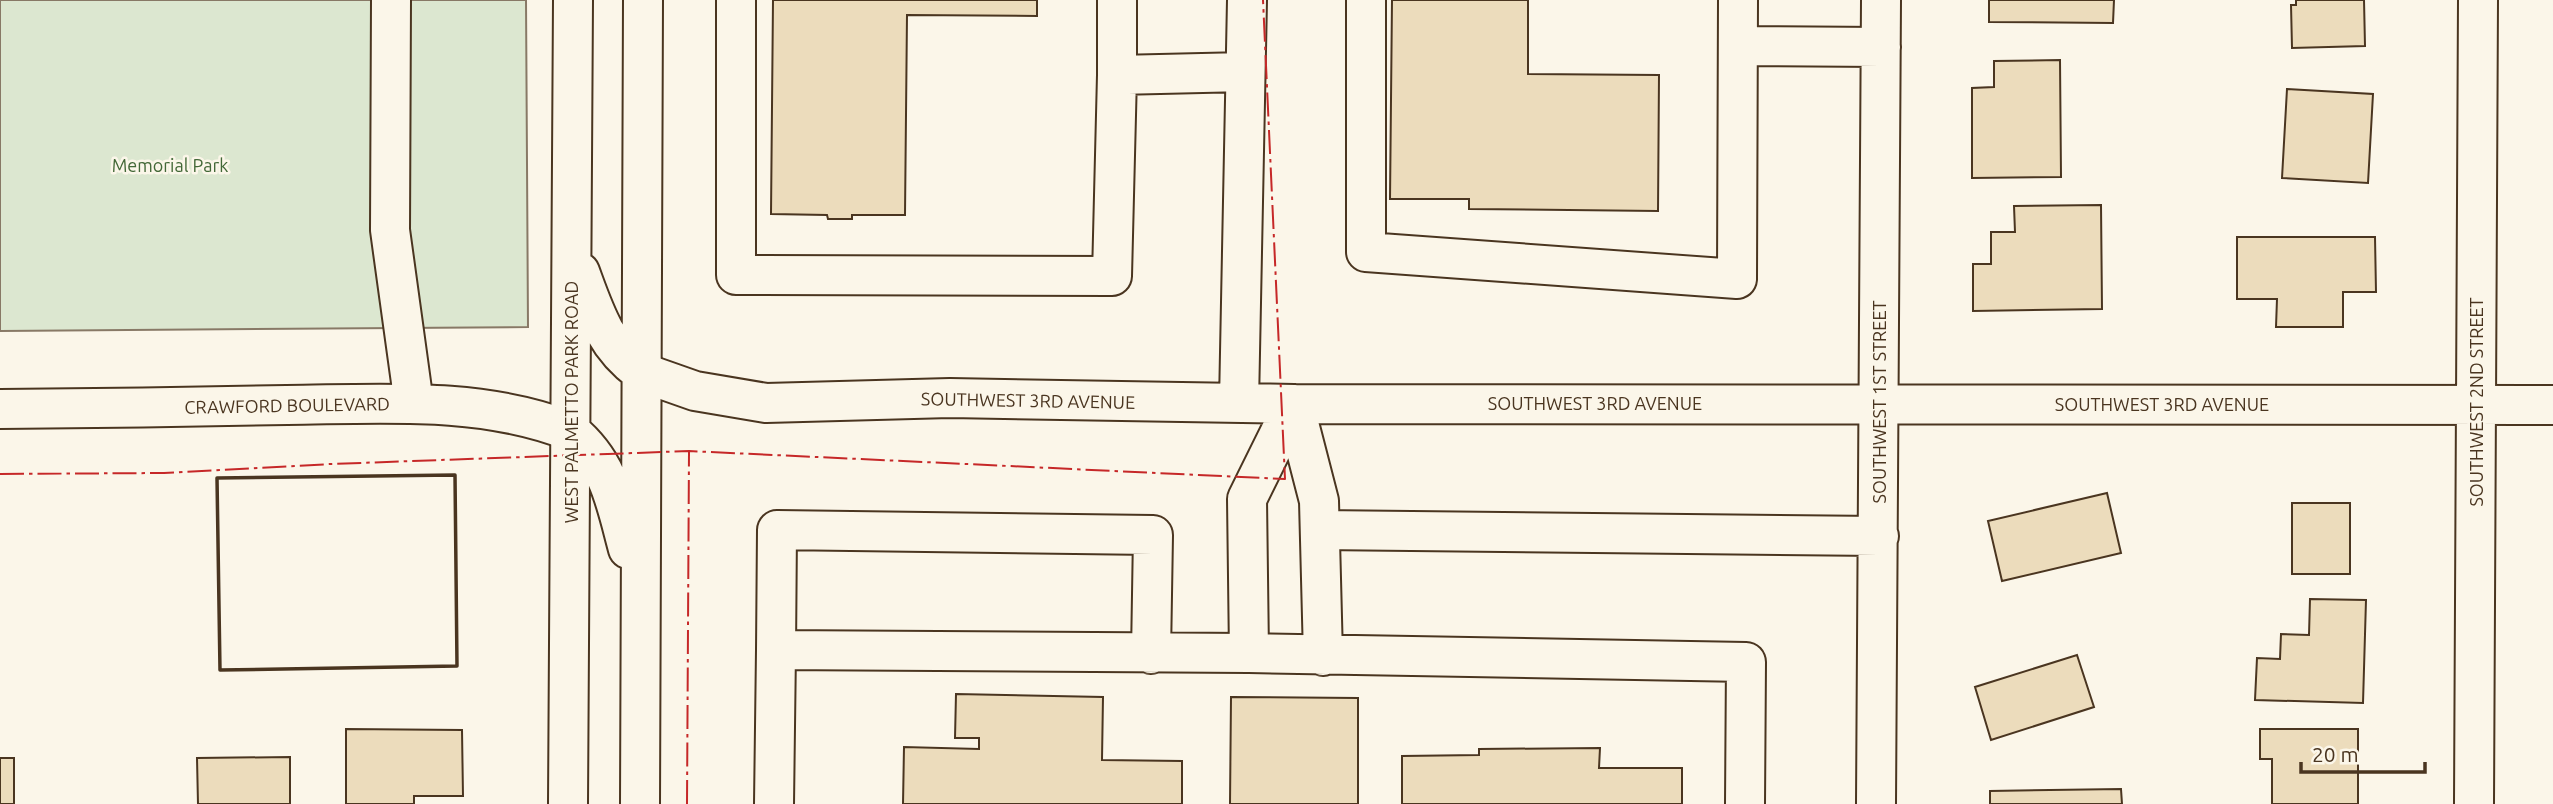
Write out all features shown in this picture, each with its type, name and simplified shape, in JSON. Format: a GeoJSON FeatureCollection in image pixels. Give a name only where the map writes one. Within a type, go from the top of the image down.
{"type":"FeatureCollection","features":[{"type":"Feature","properties":{"kind":"street"},"geometry":{"type":"LineString","coordinates":[[391,0],[390,230],[414,404]]}},
{"type":"Feature","properties":{"kind":"street","name":"WEST PALMETTO PARK ROAD"},"geometry":{"type":"LineString","coordinates":[[568,804],[573,0]]}},
{"type":"Feature","properties":{"kind":"street"},"geometry":{"type":"LineString","coordinates":[[640,804],[643,0]]}},
{"type":"Feature","properties":{"kind":"street"},"geometry":{"type":"LineString","coordinates":[[736,0],[736,275],[1112,276],[1117,0]]}},
{"type":"Feature","properties":{"kind":"street"},"geometry":{"type":"LineString","coordinates":[[1240,403],[1247,0]]}},
{"type":"Feature","properties":{"kind":"street"},"geometry":{"type":"LineString","coordinates":[[1366,0],[1366,252],[1737,279],[1738,0]]}},
{"type":"Feature","properties":{"kind":"street","name":"SOUTHWEST 1ST STREET"},"geometry":{"type":"LineString","coordinates":[[1876,804],[1881,0]]}},
{"type":"Feature","properties":{"kind":"street","name":"SOUTHWEST 2ND STREET"},"geometry":{"type":"LineString","coordinates":[[2474,804],[2478,0]]}},
{"type":"Feature","properties":{"kind":"street"},"geometry":{"type":"LineString","coordinates":[[1738,46],[1881,47]]}},
{"type":"Feature","properties":{"kind":"street"},"geometry":{"type":"LineString","coordinates":[[1117,75],[1245,72]]}},
{"type":"Feature","properties":{"kind":"street"},"geometry":{"type":"LineString","coordinates":[[572,250],[597,319],[610,342],[624,359],[641,372]]}},
{"type":"Feature","properties":{"kind":"street","name":"SOUTHWEST 3RD AVENUE"},"geometry":{"type":"LineString","coordinates":[[641,372],[695,391],[766,402],[950,398],[1294,404],[2553,405]]}},
{"type":"Feature","properties":{"kind":"street","name":"CRAWFORD BOULEVARD"},"geometry":{"type":"LineString","coordinates":[[0,409],[414,404],[492,410],[544,420],[570,431]]}},
{"type":"Feature","properties":{"kind":"street"},"geometry":{"type":"LineString","coordinates":[[1294,404],[1319,500],[1323,656]]}},
{"type":"Feature","properties":{"kind":"street"},"geometry":{"type":"LineString","coordinates":[[1249,653],[1247,499],[1294,404]]}},
{"type":"Feature","properties":{"kind":"street"},"geometry":{"type":"LineString","coordinates":[[570,431],[587,445],[601,464],[611,487],[640,587]]}},
{"type":"Feature","properties":{"kind":"street"},"geometry":{"type":"LineString","coordinates":[[774,804],[777,530],[1153,535],[1152,654]]}},
{"type":"Feature","properties":{"kind":"street"},"geometry":{"type":"LineString","coordinates":[[1320,530],[1879,536]]}},
{"type":"Feature","properties":{"kind":"street"},"geometry":{"type":"LineString","coordinates":[[776,650],[1249,653],[1746,662],[1745,804]]}},
{"type":"Feature","properties":{"kind":"green space","name":"Memorial Park"},"geometry":{"type":"Polygon","coordinates":[[[0,0],[526,0],[528,327],[0,331],[0,0]]]}},
{"type":"Feature","properties":{"kind":"building"},"geometry":{"type":"Polygon","coordinates":[[[773,0],[1037,0],[1037,16],[907,15],[905,215],[852,215],[852,219],[828,219],[827,215],[771,214],[773,0]]]}},
{"type":"Feature","properties":{"kind":"building"},"geometry":{"type":"Polygon","coordinates":[[[1392,0],[1528,0],[1528,74],[1659,75],[1658,211],[1469,209],[1469,199],[1390,199],[1392,0]]]}},
{"type":"Feature","properties":{"kind":"building"},"geometry":{"type":"Polygon","coordinates":[[[1989,0],[2114,0],[2113,23],[1989,22],[1989,0]]]}},
{"type":"Feature","properties":{"kind":"building"},"geometry":{"type":"Polygon","coordinates":[[[2296,0],[2364,0],[2365,46],[2292,48],[2291,5],[2296,5],[2296,0]]]}},
{"type":"Feature","properties":{"kind":"building"},"geometry":{"type":"Polygon","coordinates":[[[2060,60],[2061,177],[1972,178],[1972,88],[1994,87],[1994,61],[2060,60]]]}},
{"type":"Feature","properties":{"kind":"building"},"geometry":{"type":"Polygon","coordinates":[[[2287,89],[2373,94],[2368,183],[2282,178],[2287,89]]]}},
{"type":"Feature","properties":{"kind":"building"},"geometry":{"type":"Polygon","coordinates":[[[2101,205],[2102,309],[1973,311],[1973,264],[1991,264],[1991,232],[2015,232],[2014,206],[2101,205]]]}},
{"type":"Feature","properties":{"kind":"building"},"geometry":{"type":"Polygon","coordinates":[[[2237,237],[2375,237],[2376,292],[2343,292],[2343,327],[2276,327],[2277,299],[2237,299],[2237,237]]]}},
{"type":"Feature","properties":{"kind":"building"},"geometry":{"type":"Polygon","coordinates":[[[2107,493],[2121,553],[2002,581],[1988,521],[2107,493]]]}},
{"type":"Feature","properties":{"kind":"building"},"geometry":{"type":"Polygon","coordinates":[[[2292,503],[2350,503],[2350,574],[2292,574],[2292,503]]]}},
{"type":"Feature","properties":{"kind":"building"},"geometry":{"type":"Polygon","coordinates":[[[2310,599],[2366,600],[2363,703],[2255,700],[2257,658],[2280,659],[2281,634],[2309,635],[2310,599]]]}},
{"type":"Feature","properties":{"kind":"building"},"geometry":{"type":"Polygon","coordinates":[[[2077,655],[2094,707],[1991,740],[1975,687],[2077,655]]]}},
{"type":"Feature","properties":{"kind":"building"},"geometry":{"type":"Polygon","coordinates":[[[956,694],[1103,697],[1102,760],[1182,761],[1182,804],[903,804],[904,747],[979,749],[979,738],[955,738],[956,694]]]}},
{"type":"Feature","properties":{"kind":"building"},"geometry":{"type":"Polygon","coordinates":[[[1231,697],[1358,698],[1358,804],[1230,804],[1231,697]]]}},
{"type":"Feature","properties":{"kind":"building"},"geometry":{"type":"Polygon","coordinates":[[[346,729],[462,730],[463,796],[414,796],[414,804],[346,804],[346,729]]]}},
{"type":"Feature","properties":{"kind":"building"},"geometry":{"type":"Polygon","coordinates":[[[2260,729],[2358,729],[2358,804],[2272,804],[2272,759],[2260,759],[2260,729]]]}},
{"type":"Feature","properties":{"kind":"building"},"geometry":{"type":"Polygon","coordinates":[[[1600,748],[1599,768],[1682,768],[1682,804],[1402,804],[1402,756],[1479,755],[1479,749],[1600,748]]]}},
{"type":"Feature","properties":{"kind":"building"},"geometry":{"type":"Polygon","coordinates":[[[290,757],[290,804],[198,804],[197,758],[290,757]]]}},
{"type":"Feature","properties":{"kind":"building"},"geometry":{"type":"Polygon","coordinates":[[[0,758],[14,758],[14,804],[0,804],[0,758]]]}},
{"type":"Feature","properties":{"kind":"building"},"geometry":{"type":"Polygon","coordinates":[[[2121,789],[2122,804],[1990,804],[1990,791],[2121,789]]]}},
{"type":"Feature","properties":{"kind":"wall"},"geometry":{"type":"LineString","coordinates":[[455,475],[457,666],[220,670],[217,478],[455,475]]}},
{"type":"Feature","properties":{"kind":"power"},"geometry":{"type":"LineString","coordinates":[[687,804],[689,451],[1285,479],[1263,0]]}},
{"type":"Feature","properties":{"kind":"power"},"geometry":{"type":"LineString","coordinates":[[0,474],[164,473],[689,451]]}}]}
